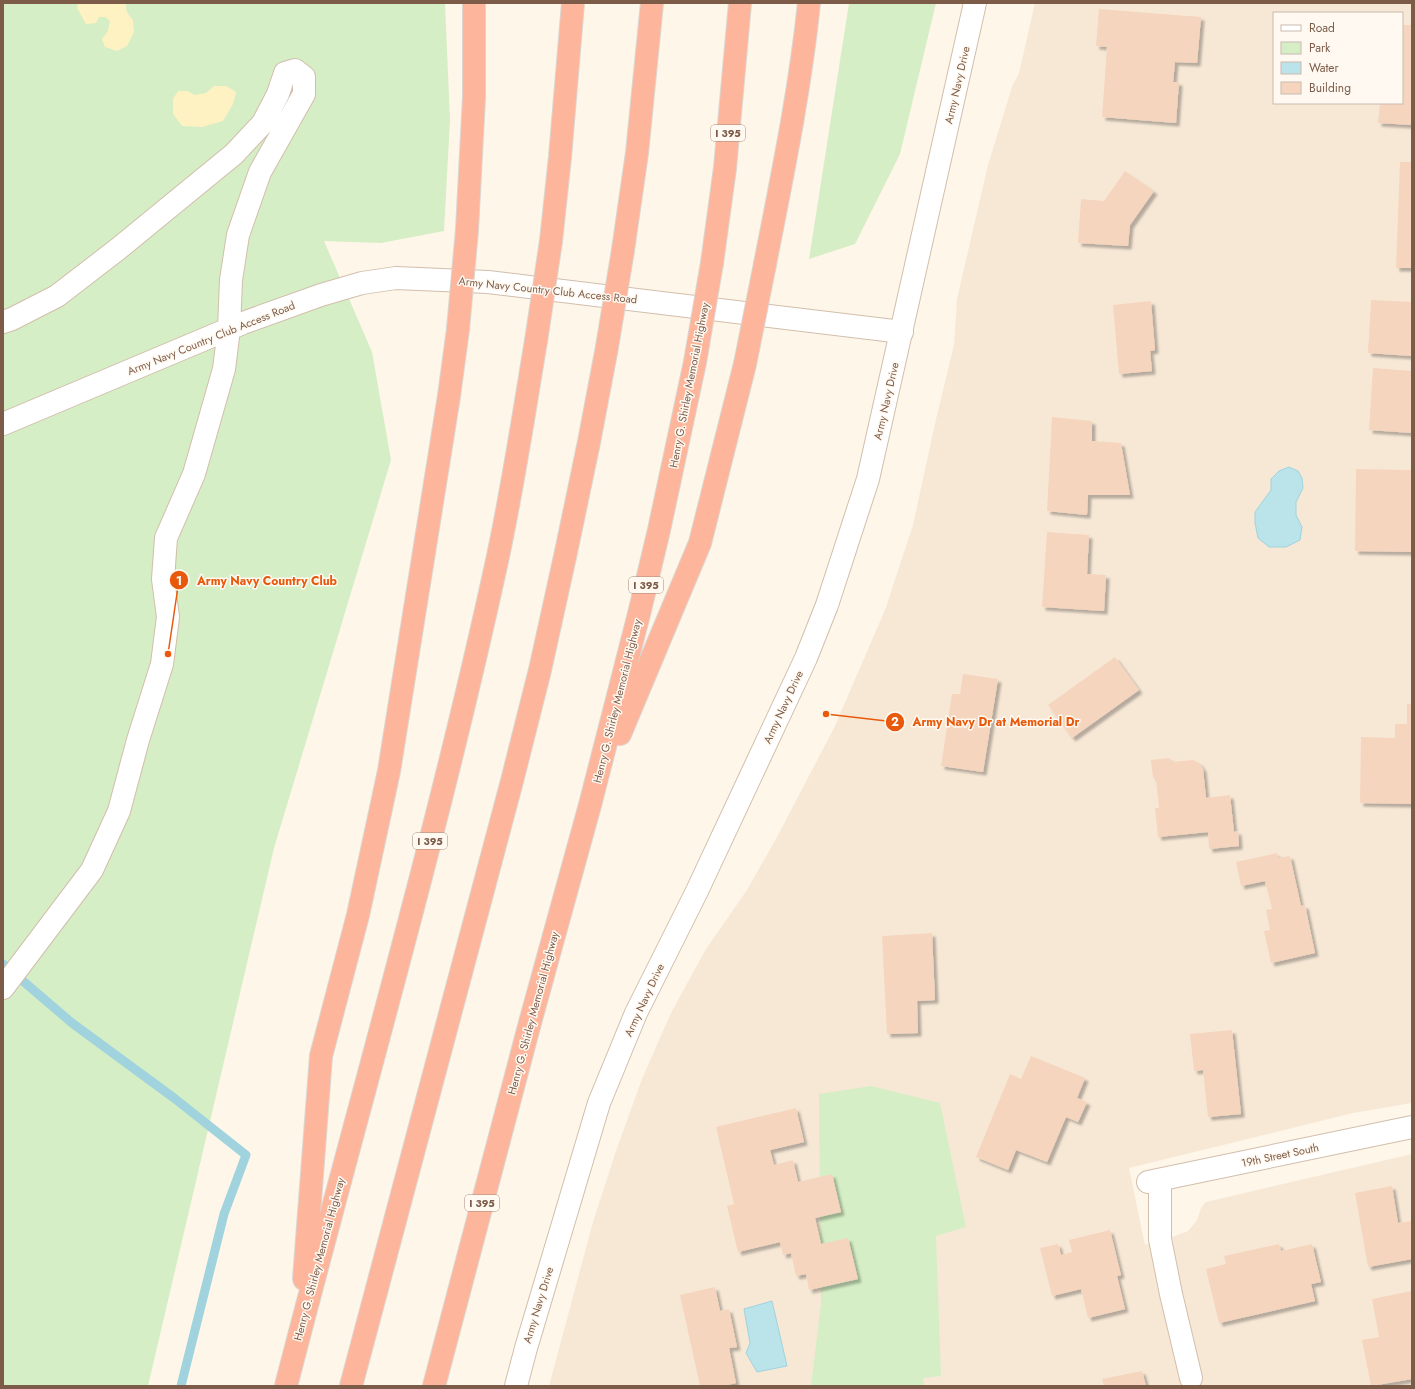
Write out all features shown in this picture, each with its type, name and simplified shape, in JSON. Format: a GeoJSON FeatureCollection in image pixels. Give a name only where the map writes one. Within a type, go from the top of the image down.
{"type":"FeatureCollection","features":[{"type":"Feature","properties":{"kind":"highway"},"geometry":{"type":"LineString","coordinates":[[299,1334],[321,1056],[358,915],[389,771],[449,396],[458,329],[467,230],[474,97],[474,3]]}},
{"type":"Feature","properties":{"kind":"highway","name":"Henry G. Shirley Memorial Highway"},"geometry":{"type":"LineString","coordinates":[[286,1386],[413,906],[496,567],[517,455],[551,241],[560,157],[573,3]]}},
{"type":"Feature","properties":{"kind":"highway"},"geometry":{"type":"LineString","coordinates":[[351,1386],[538,677],[569,538],[607,347],[623,250],[637,153],[652,3]]}},
{"type":"Feature","properties":{"kind":"highway","name":"Henry G. Shirley Memorial Highway"},"geometry":{"type":"LineString","coordinates":[[434,1386],[531,1019],[590,805],[652,561],[695,362],[712,263],[725,168],[740,3]]}},
{"type":"Feature","properties":{"kind":"highway"},"geometry":{"type":"LineString","coordinates":[[590,805],[700,543],[745,364],[794,108],[809,3]]}},
{"type":"Feature","properties":{"kind":"street","name":"Army Navy Drive"},"geometry":{"type":"LineString","coordinates":[[516,1386],[599,1104],[636,1013],[697,891],[806,658],[827,605],[868,479],[975,3]]}},
{"type":"Feature","properties":{"kind":"street"},"geometry":{"type":"LineString","coordinates":[[3,322],[12,319],[57,296],[118,249],[234,154],[263,123],[278,94],[285,73],[295,70],[304,77],[304,94],[260,172],[238,235],[231,280],[230,329],[224,369],[194,474],[166,538],[163,579],[168,617],[162,664],[138,740],[119,811],[92,870],[3,988]]}},
{"type":"Feature","properties":{"kind":"street","name":"Army Navy Country Club Access Road"},"geometry":{"type":"LineString","coordinates":[[3,424],[230,329],[321,295],[355,285],[396,278],[488,282],[902,332]]}},
{"type":"Feature","properties":{"kind":"street","name":"19th Street South"},"geometry":{"type":"LineString","coordinates":[[1191,1378],[1171,1294],[1160,1239],[1154,1181],[1412,1127]]}},
{"type":"Feature","properties":{"kind":"shaded area"},"geometry":{"type":"Polygon","coordinates":[[[1035,3],[1412,3],[1412,1103],[1353,1113],[1129,1168],[1145,1245],[1153,1241],[1175,1236],[1188,1231],[1197,1220],[1201,1208],[1206,1202],[1412,1154],[1412,1386],[549,1386],[593,1222],[617,1148],[642,1079],[672,1011],[706,949],[747,890],[777,837],[834,728],[885,610],[913,525],[954,345],[957,299],[988,165],[1012,87],[1019,73],[1035,3]]]}},
{"type":"Feature","properties":{"kind":"green space"},"geometry":{"type":"Polygon","coordinates":[[[3,3],[445,3],[450,120],[444,231],[381,243],[324,241],[372,352],[391,460],[274,848],[148,1386],[3,1386],[3,3]]]}},
{"type":"Feature","properties":{"kind":"green space"},"geometry":{"type":"Polygon","coordinates":[[[849,3],[936,3],[900,154],[855,244],[809,259],[849,3]]]}},
{"type":"Feature","properties":{"kind":"green space"},"geometry":{"type":"Polygon","coordinates":[[[871,1086],[940,1103],[966,1227],[936,1236],[941,1376],[923,1378],[924,1386],[811,1386],[821,1303],[819,1094],[871,1086]]]}},
{"type":"Feature","properties":{"kind":"sand"},"geometry":{"type":"Polygon","coordinates":[[[78,3],[126,3],[127,12],[133,20],[134,32],[127,46],[117,51],[105,47],[102,39],[108,31],[110,21],[105,17],[99,17],[96,23],[86,24],[77,8],[78,3]]]}},
{"type":"Feature","properties":{"kind":"sand"},"geometry":{"type":"Polygon","coordinates":[[[214,86],[226,86],[236,92],[233,104],[223,121],[202,127],[182,126],[173,114],[173,99],[178,91],[187,91],[195,95],[206,93],[214,86]]]}},
{"type":"Feature","properties":{"kind":"water"},"geometry":{"type":"Polygon","coordinates":[[[1289,467],[1298,471],[1302,478],[1303,488],[1296,502],[1296,515],[1302,527],[1300,540],[1286,547],[1269,547],[1258,538],[1255,523],[1255,512],[1271,490],[1271,479],[1279,471],[1289,467]]]}},
{"type":"Feature","properties":{"kind":"water"},"geometry":{"type":"Polygon","coordinates":[[[772,1301],[787,1366],[757,1372],[746,1353],[750,1343],[744,1309],[772,1301]]]}},
{"type":"Feature","properties":{"kind":"building"},"geometry":{"type":"Polygon","coordinates":[[[1099,9],[1201,17],[1197,63],[1175,62],[1173,82],[1179,82],[1176,123],[1102,117],[1107,47],[1096,46],[1099,9]]]}},
{"type":"Feature","properties":{"kind":"building"},"geometry":{"type":"Polygon","coordinates":[[[1403,25],[1412,25],[1412,125],[1378,123],[1380,104],[1403,104],[1403,25]]]}},
{"type":"Feature","properties":{"kind":"building"},"geometry":{"type":"Polygon","coordinates":[[[1400,162],[1412,162],[1412,268],[1396,268],[1400,162]]]}},
{"type":"Feature","properties":{"kind":"building"},"geometry":{"type":"Polygon","coordinates":[[[1125,171],[1154,191],[1130,225],[1128,246],[1078,243],[1081,199],[1104,201],[1125,171]]]}},
{"type":"Feature","properties":{"kind":"building"},"geometry":{"type":"Polygon","coordinates":[[[1371,300],[1412,302],[1412,356],[1368,353],[1371,300]]]}},
{"type":"Feature","properties":{"kind":"building"},"geometry":{"type":"Polygon","coordinates":[[[1151,301],[1155,350],[1150,351],[1152,371],[1119,374],[1113,305],[1151,301]]]}},
{"type":"Feature","properties":{"kind":"building"},"geometry":{"type":"Polygon","coordinates":[[[1373,368],[1412,371],[1412,433],[1369,430],[1373,368]]]}},
{"type":"Feature","properties":{"kind":"building"},"geometry":{"type":"Polygon","coordinates":[[[1052,417],[1092,421],[1092,441],[1121,443],[1130,495],[1088,495],[1087,515],[1047,511],[1052,417]]]}},
{"type":"Feature","properties":{"kind":"building"},"geometry":{"type":"Polygon","coordinates":[[[1356,469],[1412,470],[1412,552],[1355,551],[1356,469]]]}},
{"type":"Feature","properties":{"kind":"building"},"geometry":{"type":"Polygon","coordinates":[[[1047,532],[1089,535],[1087,574],[1106,575],[1104,611],[1042,607],[1047,532]]]}},
{"type":"Feature","properties":{"kind":"building"},"geometry":{"type":"Polygon","coordinates":[[[1115,657],[1139,690],[1072,738],[1048,705],[1115,657]]]}},
{"type":"Feature","properties":{"kind":"building"},"geometry":{"type":"Polygon","coordinates":[[[963,674],[998,679],[983,772],[941,766],[952,694],[960,694],[963,674]]]}},
{"type":"Feature","properties":{"kind":"building"},"geometry":{"type":"Polygon","coordinates":[[[1407,704],[1412,704],[1412,804],[1360,803],[1361,737],[1395,738],[1395,724],[1407,724],[1407,704]]]}},
{"type":"Feature","properties":{"kind":"building"},"geometry":{"type":"Polygon","coordinates":[[[1170,758],[1171,762],[1193,760],[1199,763],[1203,769],[1206,798],[1230,795],[1234,832],[1238,831],[1239,846],[1209,849],[1208,832],[1158,837],[1155,808],[1159,808],[1156,778],[1153,778],[1151,760],[1170,758]]]}},
{"type":"Feature","properties":{"kind":"building"},"geometry":{"type":"Polygon","coordinates":[[[1277,853],[1278,858],[1290,856],[1301,906],[1305,905],[1315,953],[1271,963],[1264,931],[1270,930],[1266,910],[1272,909],[1265,881],[1241,886],[1236,862],[1277,853]]]}},
{"type":"Feature","properties":{"kind":"building"},"geometry":{"type":"Polygon","coordinates":[[[932,933],[935,1000],[917,1001],[918,1033],[887,1034],[882,936],[932,933]]]}},
{"type":"Feature","properties":{"kind":"building"},"geometry":{"type":"Polygon","coordinates":[[[1232,1030],[1241,1114],[1208,1117],[1203,1070],[1194,1071],[1190,1034],[1232,1030]]]}},
{"type":"Feature","properties":{"kind":"building"},"geometry":{"type":"Polygon","coordinates":[[[1031,1056],[1085,1078],[1077,1098],[1087,1102],[1078,1122],[1066,1117],[1047,1162],[1016,1150],[1008,1170],[976,1157],[1010,1074],[1021,1079],[1031,1056]]]}},
{"type":"Feature","properties":{"kind":"building"},"geometry":{"type":"Polygon","coordinates":[[[796,1108],[804,1142],[770,1150],[774,1165],[793,1160],[798,1182],[832,1174],[841,1212],[815,1218],[821,1244],[848,1238],[858,1279],[809,1290],[806,1274],[796,1276],[791,1253],[783,1255],[780,1242],[738,1252],[727,1206],[734,1204],[716,1127],[796,1108]]]}},
{"type":"Feature","properties":{"kind":"building"},"geometry":{"type":"Polygon","coordinates":[[[1392,1186],[1398,1223],[1412,1221],[1412,1259],[1368,1267],[1355,1193],[1392,1186]]]}},
{"type":"Feature","properties":{"kind":"building"},"geometry":{"type":"Polygon","coordinates":[[[1110,1230],[1121,1275],[1117,1276],[1125,1309],[1088,1318],[1081,1289],[1052,1296],[1040,1248],[1058,1244],[1061,1255],[1072,1252],[1069,1240],[1110,1230]]]}},
{"type":"Feature","properties":{"kind":"building"},"geometry":{"type":"Polygon","coordinates":[[[1279,1244],[1281,1251],[1312,1244],[1321,1282],[1311,1284],[1315,1301],[1219,1323],[1206,1269],[1226,1264],[1224,1256],[1279,1244]]]}},
{"type":"Feature","properties":{"kind":"building"},"geometry":{"type":"Polygon","coordinates":[[[715,1287],[720,1311],[729,1309],[737,1347],[729,1348],[736,1383],[723,1386],[700,1386],[680,1295],[715,1287]]]}},
{"type":"Feature","properties":{"kind":"building"},"geometry":{"type":"Polygon","coordinates":[[[1412,1291],[1412,1379],[1371,1386],[1362,1340],[1379,1337],[1372,1299],[1412,1291]]]}},
{"type":"Feature","properties":{"kind":"building"},"geometry":{"type":"Polygon","coordinates":[[[1142,1371],[1146,1386],[1104,1386],[1102,1379],[1142,1371]]]}},
{"type":"Feature","properties":{"kind":"waterway"},"geometry":{"type":"LineString","coordinates":[[3,964],[72,1023],[174,1098],[246,1155],[224,1214],[181,1386]]}},
{"type":"Feature","properties":{"kind":"place","name":"Army Navy Country Club"},"geometry":{"type":"Point","coordinates":[168,654]}},
{"type":"Feature","properties":{"kind":"place","name":"Army Navy Dr at Memorial Dr"},"geometry":{"type":"Point","coordinates":[826,714]}}]}
